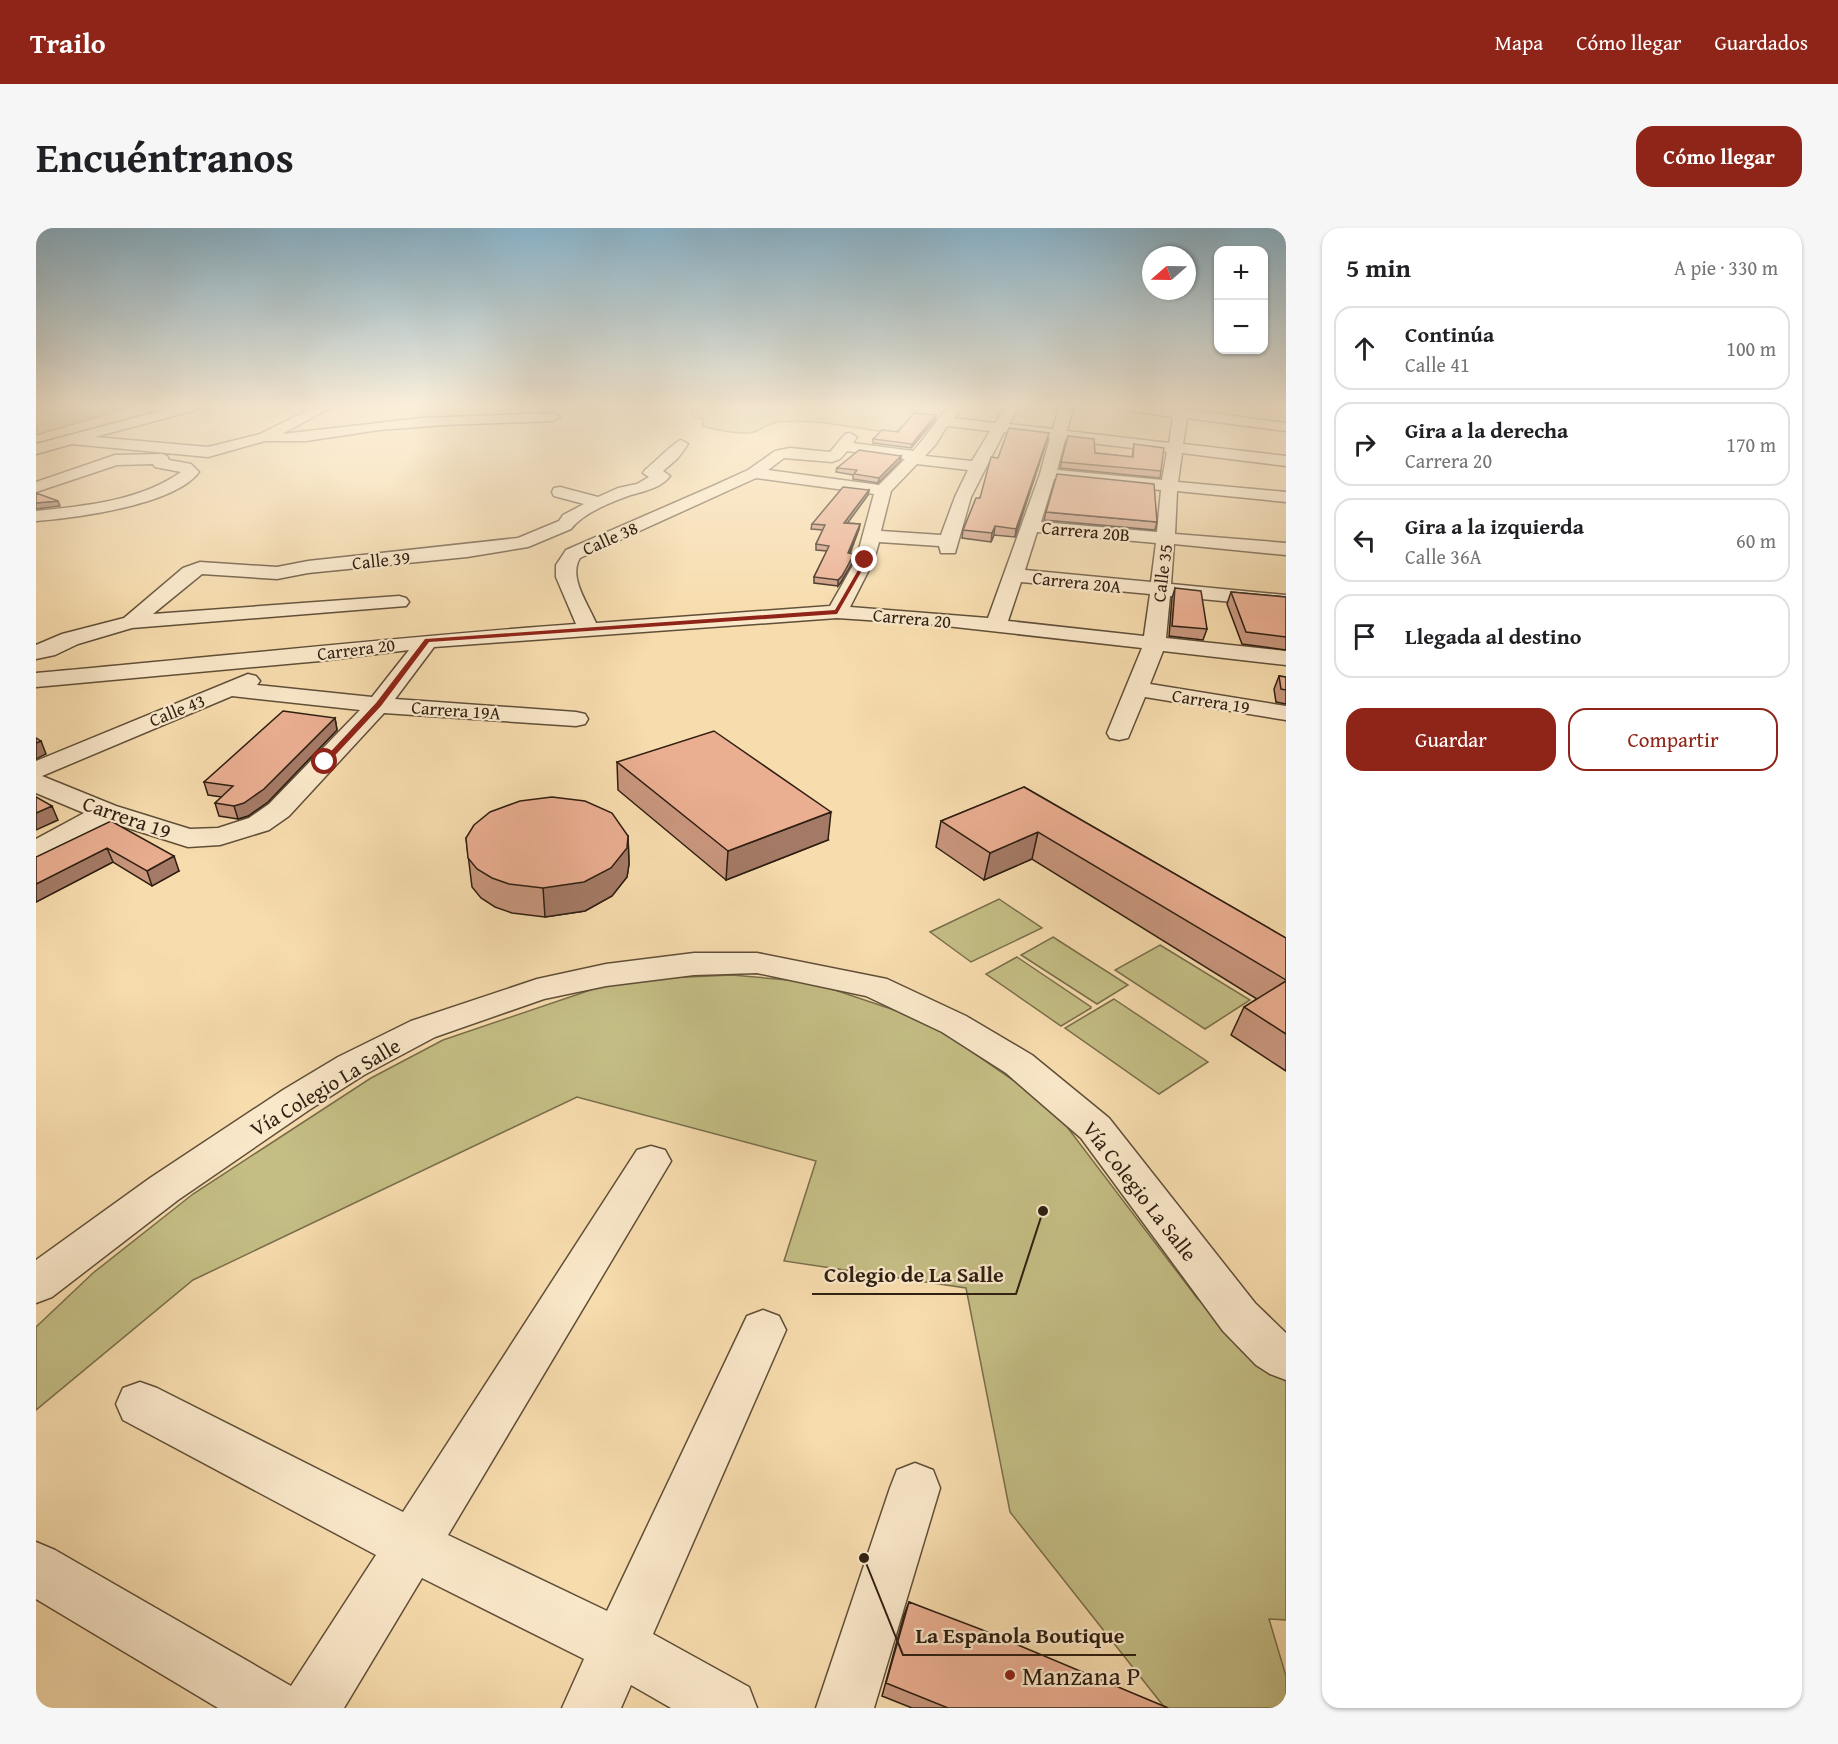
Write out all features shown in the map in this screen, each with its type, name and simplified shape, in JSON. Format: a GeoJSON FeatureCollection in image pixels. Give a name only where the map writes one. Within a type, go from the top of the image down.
{"type":"FeatureCollection","features":[{"type":"Feature","properties":{"kind":"street"},"geometry":{"type":"LineString","coordinates":[[36,488],[72,476]]}},
{"type":"Feature","properties":{"kind":"street"},"geometry":{"type":"LineString","coordinates":[[36,516],[99,509],[133,502],[176,483],[185,476]]}},
{"type":"Feature","properties":{"kind":"street","name":"Calle 39"},"geometry":{"type":"LineString","coordinates":[[130,622],[190,572],[200,568],[277,573],[308,567],[467,551],[522,543],[565,525],[569,519],[599,503],[624,492],[668,478],[660,476]]}},
{"type":"Feature","properties":{"kind":"street","name":"Calle 38"},"geometry":{"type":"LineString","coordinates":[[589,630],[566,577],[566,565],[573,554],[748,476]]}},
{"type":"Feature","properties":{"kind":"street"},"geometry":{"type":"LineString","coordinates":[[777,476],[883,490]]}},
{"type":"Feature","properties":{"kind":"street"},"geometry":{"type":"LineString","coordinates":[[837,612],[865,560],[883,490],[897,476]]}},
{"type":"Feature","properties":{"kind":"street"},"geometry":{"type":"LineString","coordinates":[[870,536],[948,545],[957,512],[975,476]]}},
{"type":"Feature","properties":{"kind":"street"},"geometry":{"type":"LineString","coordinates":[[996,626],[1047,476]]}},
{"type":"Feature","properties":{"kind":"street"},"geometry":{"type":"LineString","coordinates":[[1069,476],[1286,497]]}},
{"type":"Feature","properties":{"kind":"street","name":"Calle 35"},"geometry":{"type":"LineString","coordinates":[[1119,733],[1154,645],[1166,538],[1170,476]]}},
{"type":"Feature","properties":{"kind":"street"},"geometry":{"type":"LineString","coordinates":[[696,485],[719,490]]}},
{"type":"Feature","properties":{"kind":"street"},"geometry":{"type":"LineString","coordinates":[[560,492],[599,503]]}},
{"type":"Feature","properties":{"kind":"street"},"geometry":{"type":"LineString","coordinates":[[133,502],[158,509]]}},
{"type":"Feature","properties":{"kind":"street","name":"Carrera 20B"},"geometry":{"type":"LineString","coordinates":[[1030,526],[1286,549]]}},
{"type":"Feature","properties":{"kind":"street","name":"Carrera 20A"},"geometry":{"type":"LineString","coordinates":[[1012,575],[1286,601]]}},
{"type":"Feature","properties":{"kind":"street"},"geometry":{"type":"LineString","coordinates":[[36,652],[47,650],[70,639],[130,622],[399,602]]}},
{"type":"Feature","properties":{"kind":"street","name":"Carrera 20"},"geometry":{"type":"LineString","coordinates":[[36,680],[320,654],[427,641],[837,612],[996,626],[1286,658]]}},
{"type":"Feature","properties":{"kind":"street","name":"Carrera 19"},"geometry":{"type":"LineString","coordinates":[[36,783],[106,812],[188,838],[220,836],[259,824],[279,810],[378,705],[427,641]]}},
{"type":"Feature","properties":{"kind":"street","name":"Calle 43"},"geometry":{"type":"LineString","coordinates":[[36,770],[229,688],[320,654]]}},
{"type":"Feature","properties":{"kind":"street","name":"Carrera 19A"},"geometry":{"type":"LineString","coordinates":[[229,688],[378,705],[576,719]]}},
{"type":"Feature","properties":{"kind":"street","name":"Carrera 19"},"geometry":{"type":"LineString","coordinates":[[1137,688],[1286,714]]}},
{"type":"Feature","properties":{"kind":"street"},"geometry":{"type":"LineString","coordinates":[[36,851],[106,812]]}},
{"type":"Feature","properties":{"kind":"street","name":"Vía Colegio La Salle"},"geometry":{"type":"LineString","coordinates":[[36,1284],[164,1189],[296,1100],[351,1066],[423,1029],[537,990],[606,975],[694,964],[758,963],[875,987],[954,1024],[1019,1064],[1095,1128],[1239,1317],[1272,1350],[1286,1359]]}},
{"type":"Feature","properties":{"kind":"street"},"geometry":{"type":"LineString","coordinates":[[311,1708],[651,1161]]}},
{"type":"Feature","properties":{"kind":"street"},"geometry":{"type":"LineString","coordinates":[[591,1708],[763,1330]]}},
{"type":"Feature","properties":{"kind":"street"},"geometry":{"type":"LineString","coordinates":[[140,1404],[412,1545],[620,1647],[728,1708]]}},
{"type":"Feature","properties":{"kind":"street"},"geometry":{"type":"LineString","coordinates":[[845,1708],[915,1488]]}},
{"type":"Feature","properties":{"kind":"street"},"geometry":{"type":"LineString","coordinates":[[36,1569],[273,1708]]}},
{"type":"Feature","properties":{"kind":"shaded area"},"geometry":{"type":"Polygon","coordinates":[[[999,899],[1042,928],[971,962],[930,932],[999,899]]]}},
{"type":"Feature","properties":{"kind":"shaded area"},"geometry":{"type":"Polygon","coordinates":[[[1053,937],[1128,985],[1097,1004],[1021,955],[1053,937]]]}},
{"type":"Feature","properties":{"kind":"shaded area"},"geometry":{"type":"Polygon","coordinates":[[[1160,945],[1250,1000],[1205,1029],[1115,970],[1160,945]]]}},
{"type":"Feature","properties":{"kind":"shaded area"},"geometry":{"type":"Polygon","coordinates":[[[1017,957],[1091,1008],[1061,1026],[986,974],[1017,957]]]}},
{"type":"Feature","properties":{"kind":"shaded area"},"geometry":{"type":"Polygon","coordinates":[[[732,975],[811,982],[927,1021],[1052,1107],[1197,1298],[1265,1363],[1286,1378],[1286,1620],[1269,1619],[1286,1676],[1286,1708],[1165,1708],[1010,1512],[966,1288],[784,1261],[816,1161],[577,1097],[193,1280],[36,1410],[36,1327],[93,1273],[193,1194],[371,1078],[443,1040],[620,980],[732,975]]]}},
{"type":"Feature","properties":{"kind":"shaded area"},"geometry":{"type":"Polygon","coordinates":[[[1114,999],[1208,1062],[1159,1094],[1065,1028],[1114,999]]]}},
{"type":"Feature","properties":{"kind":"building"},"geometry":{"type":"Polygon","coordinates":[[[986,476],[1034,476],[1016,529],[995,526],[992,533],[963,530],[976,498],[980,498],[986,476]]]}},
{"type":"Feature","properties":{"kind":"building"},"geometry":{"type":"Polygon","coordinates":[[[1056,476],[1154,484],[1157,522],[1046,512],[1056,476]]]}},
{"type":"Feature","properties":{"kind":"building"},"geometry":{"type":"Polygon","coordinates":[[[843,487],[869,490],[844,523],[860,524],[848,553],[854,554],[838,580],[814,577],[829,546],[816,544],[825,525],[812,524],[843,487]]]}},
{"type":"Feature","properties":{"kind":"building"},"geometry":{"type":"Polygon","coordinates":[[[36,493],[58,501],[36,503],[36,493]]]}},
{"type":"Feature","properties":{"kind":"building"},"geometry":{"type":"Polygon","coordinates":[[[1175,588],[1201,591],[1207,629],[1172,626],[1175,588]]]}},
{"type":"Feature","properties":{"kind":"building"},"geometry":{"type":"Polygon","coordinates":[[[1231,592],[1286,597],[1286,637],[1246,632],[1231,592]]]}},
{"type":"Feature","properties":{"kind":"building"},"geometry":{"type":"Polygon","coordinates":[[[1279,676],[1286,677],[1286,690],[1281,689],[1279,676]]]}},
{"type":"Feature","properties":{"kind":"building"},"geometry":{"type":"Polygon","coordinates":[[[283,711],[335,718],[264,789],[244,803],[234,806],[215,803],[233,786],[204,782],[283,711]]]}},
{"type":"Feature","properties":{"kind":"building"},"geometry":{"type":"Polygon","coordinates":[[[714,731],[831,812],[728,851],[617,762],[714,731]]]}},
{"type":"Feature","properties":{"kind":"building"},"geometry":{"type":"Polygon","coordinates":[[[1024,787],[1286,938],[1286,980],[1038,832],[990,853],[941,821],[1024,787]]]}},
{"type":"Feature","properties":{"kind":"building"},"geometry":{"type":"Polygon","coordinates":[[[36,797],[52,806],[36,813],[36,797]]]}},
{"type":"Feature","properties":{"kind":"building"},"geometry":{"type":"Polygon","coordinates":[[[552,797],[585,801],[612,813],[628,836],[627,848],[611,868],[584,882],[543,888],[509,884],[477,869],[468,858],[466,838],[474,825],[490,812],[520,801],[552,797]]]}},
{"type":"Feature","properties":{"kind":"building"},"geometry":{"type":"Polygon","coordinates":[[[111,821],[174,856],[147,871],[107,848],[36,884],[36,857],[111,821]]]}},
{"type":"Feature","properties":{"kind":"building"},"geometry":{"type":"Polygon","coordinates":[[[1286,981],[1286,1034],[1244,1007],[1286,981]]]}},
{"type":"Feature","properties":{"kind":"building"},"geometry":{"type":"Polygon","coordinates":[[[909,1602],[980,1629],[1168,1708],[948,1708],[886,1683],[909,1602]]]}},
{"type":"Feature","properties":{"kind":"place","name":"Colegio de La Salle"},"geometry":{"type":"Point","coordinates":[1043,1211]}},
{"type":"Feature","properties":{"kind":"place","name":"La Espanola Boutique"},"geometry":{"type":"Point","coordinates":[864,1558]}},
{"type":"Feature","properties":{"kind":"place","name":"Manzana P"},"geometry":{"type":"Point","coordinates":[1010,1675]}},
{"type":"Feature","properties":{"kind":"route"},"geometry":{"type":"LineString","coordinates":[[325,762],[378,705],[427,641],[837,612],[865,560]]}}]}
